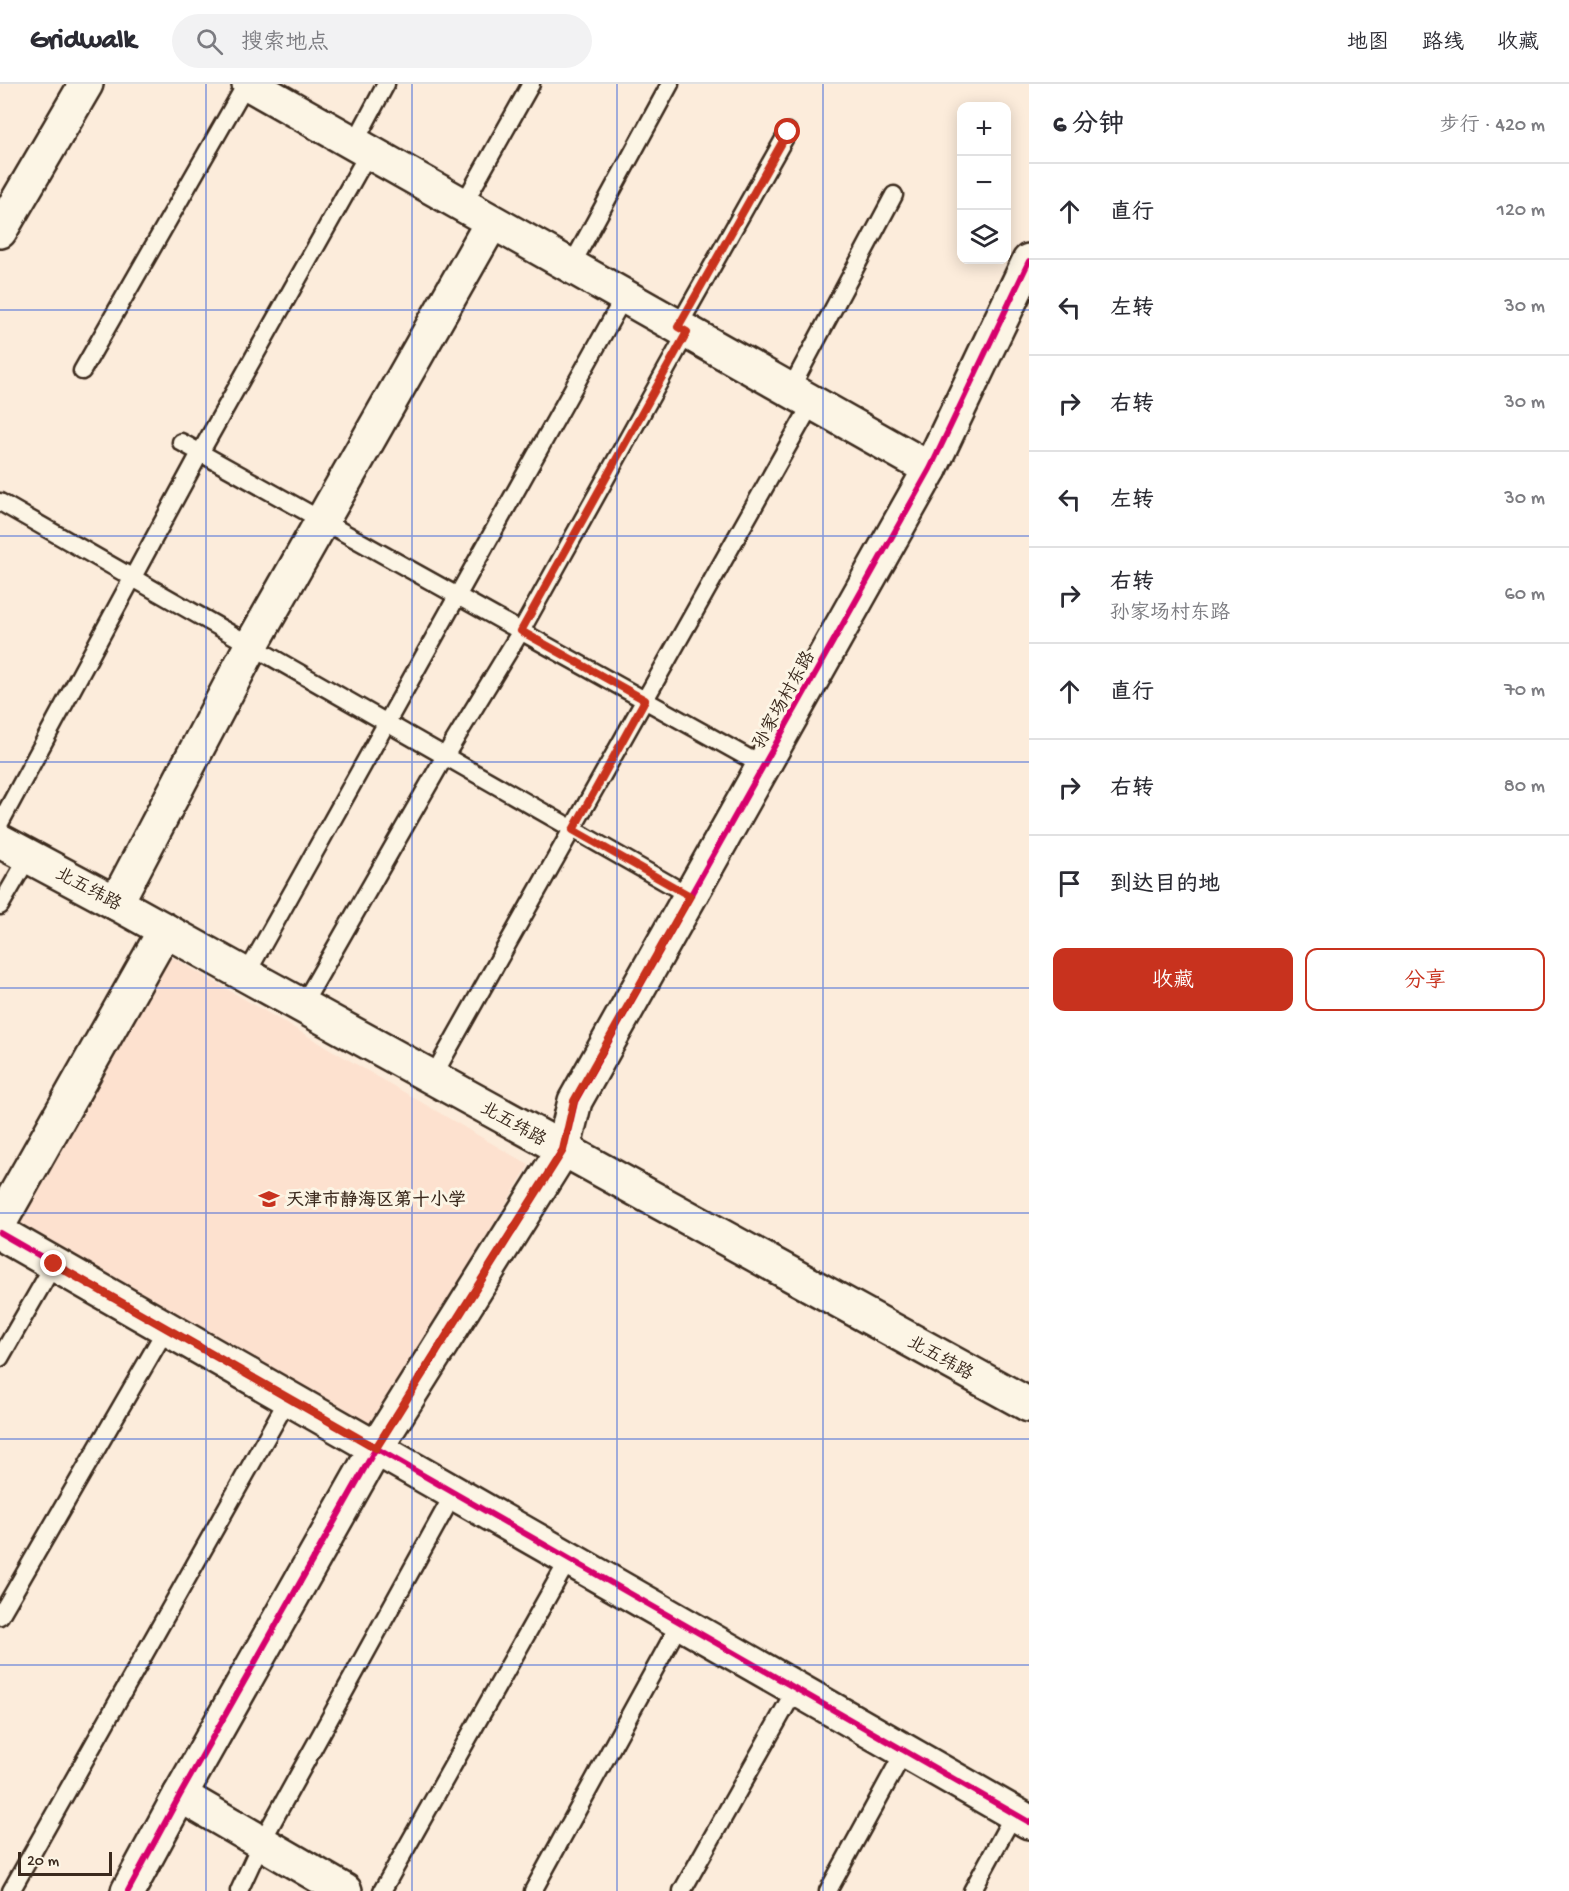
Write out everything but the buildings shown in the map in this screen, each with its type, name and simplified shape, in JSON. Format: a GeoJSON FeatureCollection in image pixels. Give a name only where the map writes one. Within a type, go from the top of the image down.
{"type":"FeatureCollection","features":[{"type":"Feature","properties":{"kind":"street"},"geometry":{"type":"LineString","coordinates":[[0,231],[86,84]]}},
{"type":"Feature","properties":{"kind":"street"},"geometry":{"type":"LineString","coordinates":[[248,84],[930,469]]}},
{"type":"Feature","properties":{"kind":"street"},"geometry":{"type":"LineString","coordinates":[[116,903],[251,646],[492,222]]}},
{"type":"Feature","properties":{"kind":"street","name":"孙家场村东路"},"geometry":{"type":"LineString","coordinates":[[128,1891],[376,1448],[563,1150],[574,1101],[930,469],[1029,261]]}},
{"type":"Feature","properties":{"kind":"street","name":"北五纬路"},"geometry":{"type":"LineString","coordinates":[[0,841],[1029,1405]]}},
{"type":"Feature","properties":{"kind":"street"},"geometry":{"type":"LineString","coordinates":[[0,1222],[165,930]]}},
{"type":"Feature","properties":{"kind":"street"},"geometry":{"type":"LineString","coordinates":[[0,1233],[1022,1818]]}},
{"type":"Feature","properties":{"kind":"street"},"geometry":{"type":"LineString","coordinates":[[180,1795],[345,1891]]}},
{"type":"Feature","properties":{"kind":"lane"},"geometry":{"type":"LineString","coordinates":[[82,371],[248,84]]}},
{"type":"Feature","properties":{"kind":"lane"},"geometry":{"type":"LineString","coordinates":[[0,824],[362,148],[386,84]]}},
{"type":"Feature","properties":{"kind":"lane"},"geometry":{"type":"LineString","coordinates":[[463,205],[531,84]]}},
{"type":"Feature","properties":{"kind":"lane"},"geometry":{"type":"LineString","coordinates":[[571,266],[670,84]]}},
{"type":"Feature","properties":{"kind":"lane"},"geometry":{"type":"LineString","coordinates":[[302,1006],[445,756],[521,631],[788,132]]}},
{"type":"Feature","properties":{"kind":"lane"},"geometry":{"type":"LineString","coordinates":[[432,1078],[645,700],[801,396],[894,195]]}},
{"type":"Feature","properties":{"kind":"lane"},"geometry":{"type":"LineString","coordinates":[[246,975],[624,297]]}},
{"type":"Feature","properties":{"kind":"lane"},"geometry":{"type":"LineString","coordinates":[[181,442],[763,766]]}},
{"type":"Feature","properties":{"kind":"lane"},"geometry":{"type":"LineString","coordinates":[[0,502],[690,896]]}},
{"type":"Feature","properties":{"kind":"lane"},"geometry":{"type":"LineString","coordinates":[[0,906],[29,856]]}},
{"type":"Feature","properties":{"kind":"lane"},"geometry":{"type":"LineString","coordinates":[[0,1358],[54,1264]]}},
{"type":"Feature","properties":{"kind":"lane"},"geometry":{"type":"LineString","coordinates":[[0,1616],[166,1329]]}},
{"type":"Feature","properties":{"kind":"lane"},"geometry":{"type":"LineString","coordinates":[[11,1891],[288,1399]]}},
{"type":"Feature","properties":{"kind":"lane"},"geometry":{"type":"LineString","coordinates":[[239,1891],[261,1843],[454,1493]]}},
{"type":"Feature","properties":{"kind":"lane"},"geometry":{"type":"LineString","coordinates":[[382,1891],[569,1559]]}},
{"type":"Feature","properties":{"kind":"lane"},"geometry":{"type":"LineString","coordinates":[[533,1891],[680,1623]]}},
{"type":"Feature","properties":{"kind":"lane"},"geometry":{"type":"LineString","coordinates":[[682,1891],[795,1690]]}},
{"type":"Feature","properties":{"kind":"lane"},"geometry":{"type":"LineString","coordinates":[[828,1891],[904,1752]]}},
{"type":"Feature","properties":{"kind":"lane"},"geometry":{"type":"LineString","coordinates":[[972,1891],[1022,1818]]}},
{"type":"Feature","properties":{"kind":"shaded area","name":"天津市静海区第十小学"},"geometry":{"type":"Polygon","coordinates":[[[167,954],[529,1165],[368,1435],[11,1232],[167,954]]]}},
{"type":"Feature","properties":{"kind":"cycle path"},"geometry":{"type":"LineString","coordinates":[[128,1891],[376,1448],[563,1150],[575,1101],[930,469],[1029,261]]}},
{"type":"Feature","properties":{"kind":"cycle path"},"geometry":{"type":"LineString","coordinates":[[0,1233],[1029,1822]]}},
{"type":"Feature","properties":{"kind":"place","name":"天津市静海区第十小学"},"geometry":{"type":"Point","coordinates":[269,1199]}},
{"type":"Feature","properties":{"kind":"route"},"geometry":{"type":"LineString","coordinates":[[54,1264],[376,1448],[563,1150],[574,1101],[690,896],[573,830],[645,700],[521,631],[687,332],[678,327],[788,132]]}}]}
